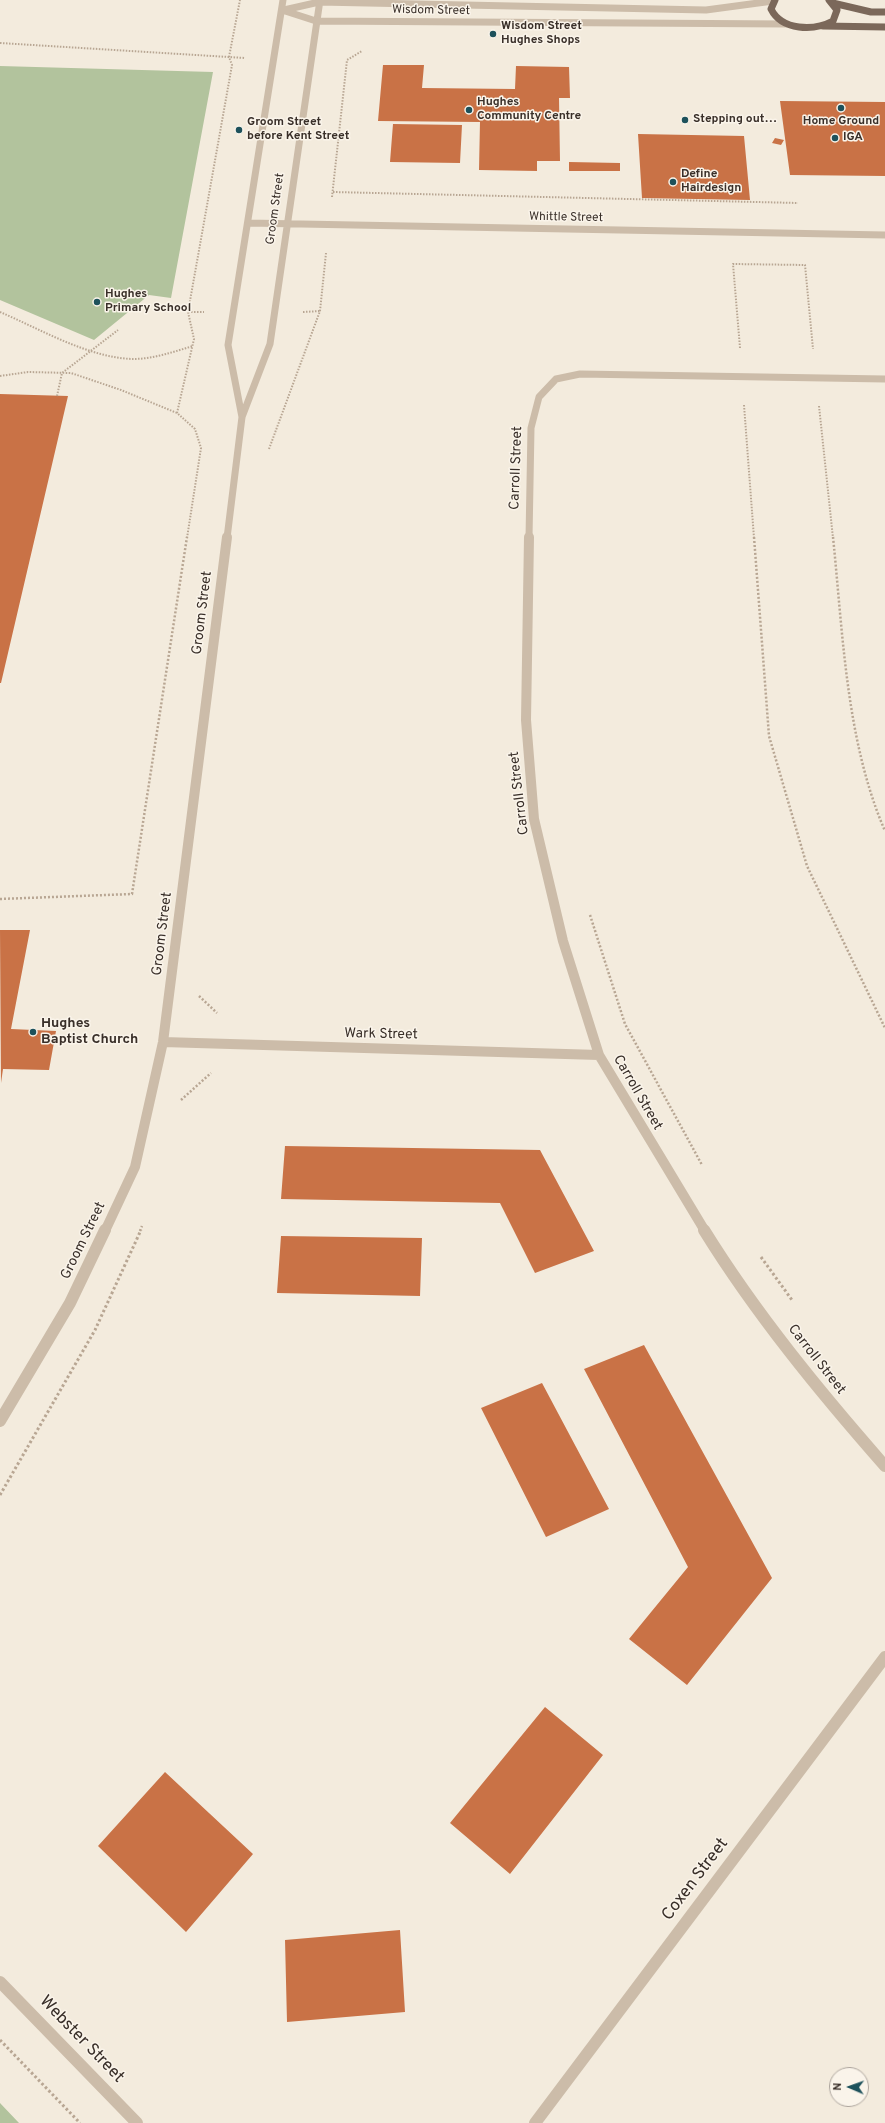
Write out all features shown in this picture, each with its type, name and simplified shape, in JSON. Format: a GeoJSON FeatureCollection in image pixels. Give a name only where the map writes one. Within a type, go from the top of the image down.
{"type":"FeatureCollection","features":[{"type":"Feature","properties":{"kind":"main road"},"geometry":{"type":"LineString","coordinates":[[774,1],[771,11],[787,24],[802,27],[885,27]]}},
{"type":"Feature","properties":{"kind":"main road"},"geometry":{"type":"LineString","coordinates":[[818,27],[832,21],[837,15],[837,9],[831,1]]}},
{"type":"Feature","properties":{"kind":"main road"},"geometry":{"type":"LineString","coordinates":[[831,1],[871,12],[885,12]]}},
{"type":"Feature","properties":{"kind":"street","name":"Groom Street"},"geometry":{"type":"LineString","coordinates":[[242,416],[228,345],[283,0]]}},
{"type":"Feature","properties":{"kind":"street","name":"Groom Street"},"geometry":{"type":"LineString","coordinates":[[0,1421],[70,1303],[135,1167],[163,1042],[242,416],[270,344],[320,1]]}},
{"type":"Feature","properties":{"kind":"street","name":"Wisdom Street"},"geometry":{"type":"LineString","coordinates":[[282,10],[320,1],[706,10],[774,1]]}},
{"type":"Feature","properties":{"kind":"street","name":"Wisdom Street"},"geometry":{"type":"LineString","coordinates":[[282,10],[316,21],[787,24]]}},
{"type":"Feature","properties":{"kind":"street","name":"Whittle Street"},"geometry":{"type":"LineString","coordinates":[[248,223],[885,236]]}},
{"type":"Feature","properties":{"kind":"street","name":"Carroll Street"},"geometry":{"type":"LineString","coordinates":[[885,379],[580,374],[556,379],[539,397],[531,428],[526,720],[534,819],[563,941],[599,1055],[733,1277],[841,1416],[885,1466]]}},
{"type":"Feature","properties":{"kind":"street","name":"Wark Street"},"geometry":{"type":"LineString","coordinates":[[163,1042],[216,1045],[599,1055]]}},
{"type":"Feature","properties":{"kind":"street","name":"Coxen Street"},"geometry":{"type":"LineString","coordinates":[[535,2123],[885,1657]]}},
{"type":"Feature","properties":{"kind":"street","name":"Webster Street"},"geometry":{"type":"LineString","coordinates":[[0,1982],[137,2123]]}},
{"type":"Feature","properties":{"kind":"path"},"geometry":{"type":"LineString","coordinates":[[177,413],[193,346],[194,339],[188,312],[232,65],[229,57],[240,0]]}},
{"type":"Feature","properties":{"kind":"path"},"geometry":{"type":"LineString","coordinates":[[0,43],[229,57]]}},
{"type":"Feature","properties":{"kind":"path"},"geometry":{"type":"LineString","coordinates":[[268,454],[269,446],[320,312],[347,60],[364,50]]}},
{"type":"Feature","properties":{"kind":"path"},"geometry":{"type":"LineString","coordinates":[[333,192],[806,203]]}},
{"type":"Feature","properties":{"kind":"path"},"geometry":{"type":"LineString","coordinates":[[885,831],[876,810],[851,712],[805,265],[733,264],[769,736],[807,866],[885,1028]]}},
{"type":"Feature","properties":{"kind":"path"},"geometry":{"type":"LineString","coordinates":[[0,312],[91,350],[125,359],[150,357],[193,346]]}},
{"type":"Feature","properties":{"kind":"path"},"geometry":{"type":"LineString","coordinates":[[57,396],[62,373],[118,330]]}},
{"type":"Feature","properties":{"kind":"path"},"geometry":{"type":"LineString","coordinates":[[0,376],[28,372],[71,373],[121,390],[177,413],[195,429],[201,448],[132,894],[0,899]]}},
{"type":"Feature","properties":{"kind":"path"},"geometry":{"type":"LineString","coordinates":[[588,911],[625,1024],[706,1171]]}},
{"type":"Feature","properties":{"kind":"path"},"geometry":{"type":"LineString","coordinates":[[178,1102],[211,1075],[222,1018],[196,992]]}},
{"type":"Feature","properties":{"kind":"path"},"geometry":{"type":"LineString","coordinates":[[0,1495],[54,1403],[125,1272],[144,1223]]}},
{"type":"Feature","properties":{"kind":"path"},"geometry":{"type":"LineString","coordinates":[[756,1250],[793,1302]]}},
{"type":"Feature","properties":{"kind":"path"},"geometry":{"type":"LineString","coordinates":[[0,2040],[80,2123]]}},
{"type":"Feature","properties":{"kind":"green space"},"geometry":{"type":"Polygon","coordinates":[[[0,66],[213,72],[171,298],[149,295],[94,340],[0,300],[0,66]]]}},
{"type":"Feature","properties":{"kind":"green space"},"geometry":{"type":"Polygon","coordinates":[[[0,2103],[19,2123],[0,2123],[0,2103]]]}},
{"type":"Feature","properties":{"kind":"building","name":"Hughes Community Centre"},"geometry":{"type":"Polygon","coordinates":[[[383,65],[424,65],[422,88],[515,89],[516,66],[569,67],[570,98],[559,98],[560,161],[537,161],[537,171],[479,170],[480,122],[378,121],[383,65]]]}},
{"type":"Feature","properties":{"kind":"building","name":"IGA"},"geometry":{"type":"Polygon","coordinates":[[[780,101],[885,102],[885,176],[790,175],[780,101]]]}},
{"type":"Feature","properties":{"kind":"building"},"geometry":{"type":"Polygon","coordinates":[[[393,124],[462,125],[460,163],[390,162],[393,124]]]}},
{"type":"Feature","properties":{"kind":"building"},"geometry":{"type":"Polygon","coordinates":[[[638,134],[744,136],[750,200],[642,198],[638,134]]]}},
{"type":"Feature","properties":{"kind":"building"},"geometry":{"type":"Polygon","coordinates":[[[775,138],[784,140],[781,145],[772,143],[775,138]]]}},
{"type":"Feature","properties":{"kind":"building"},"geometry":{"type":"Polygon","coordinates":[[[569,162],[620,163],[620,171],[569,171],[569,162]]]}},
{"type":"Feature","properties":{"kind":"building"},"geometry":{"type":"Polygon","coordinates":[[[0,394],[68,396],[1,683],[0,683],[0,394]]]}},
{"type":"Feature","properties":{"kind":"building"},"geometry":{"type":"Polygon","coordinates":[[[0,930],[30,930],[11,1029],[56,1031],[49,1070],[3,1069],[1,1083],[0,930]]]}},
{"type":"Feature","properties":{"kind":"building"},"geometry":{"type":"Polygon","coordinates":[[[285,1146],[540,1150],[594,1251],[535,1273],[500,1203],[281,1199],[285,1146]]]}},
{"type":"Feature","properties":{"kind":"building"},"geometry":{"type":"Polygon","coordinates":[[[281,1236],[422,1238],[420,1296],[277,1293],[281,1236]]]}},
{"type":"Feature","properties":{"kind":"building"},"geometry":{"type":"Polygon","coordinates":[[[644,1345],[772,1578],[687,1685],[629,1639],[688,1567],[584,1369],[644,1345]]]}},
{"type":"Feature","properties":{"kind":"building"},"geometry":{"type":"Polygon","coordinates":[[[542,1383],[609,1509],[546,1537],[481,1408],[542,1383]]]}},
{"type":"Feature","properties":{"kind":"building"},"geometry":{"type":"Polygon","coordinates":[[[545,1707],[603,1755],[510,1874],[450,1823],[545,1707]]]}},
{"type":"Feature","properties":{"kind":"building"},"geometry":{"type":"Polygon","coordinates":[[[165,1772],[253,1854],[186,1932],[98,1846],[165,1772]]]}},
{"type":"Feature","properties":{"kind":"building"},"geometry":{"type":"Polygon","coordinates":[[[400,1930],[405,2012],[287,2022],[285,1940],[400,1930]]]}},
{"type":"Feature","properties":{"kind":"place","name":"Wisdom Street Hughes Shops"},"geometry":{"type":"Point","coordinates":[493,34]}},
{"type":"Feature","properties":{"kind":"place","name":"Home Ground"},"geometry":{"type":"Point","coordinates":[841,108]}},
{"type":"Feature","properties":{"kind":"place","name":"Hughes Community Centre"},"geometry":{"type":"Point","coordinates":[469,110]}},
{"type":"Feature","properties":{"kind":"place","name":"Stepping out…"},"geometry":{"type":"Point","coordinates":[685,120]}},
{"type":"Feature","properties":{"kind":"place","name":"Groom Street before Kent Street"},"geometry":{"type":"Point","coordinates":[239,130]}},
{"type":"Feature","properties":{"kind":"place","name":"IGA"},"geometry":{"type":"Point","coordinates":[835,138]}},
{"type":"Feature","properties":{"kind":"place","name":"Define Hairdesign"},"geometry":{"type":"Point","coordinates":[673,182]}},
{"type":"Feature","properties":{"kind":"place","name":"Hughes Primary School"},"geometry":{"type":"Point","coordinates":[97,302]}},
{"type":"Feature","properties":{"kind":"place","name":"Hughes Baptist Church"},"geometry":{"type":"Point","coordinates":[33,1032]}}]}
